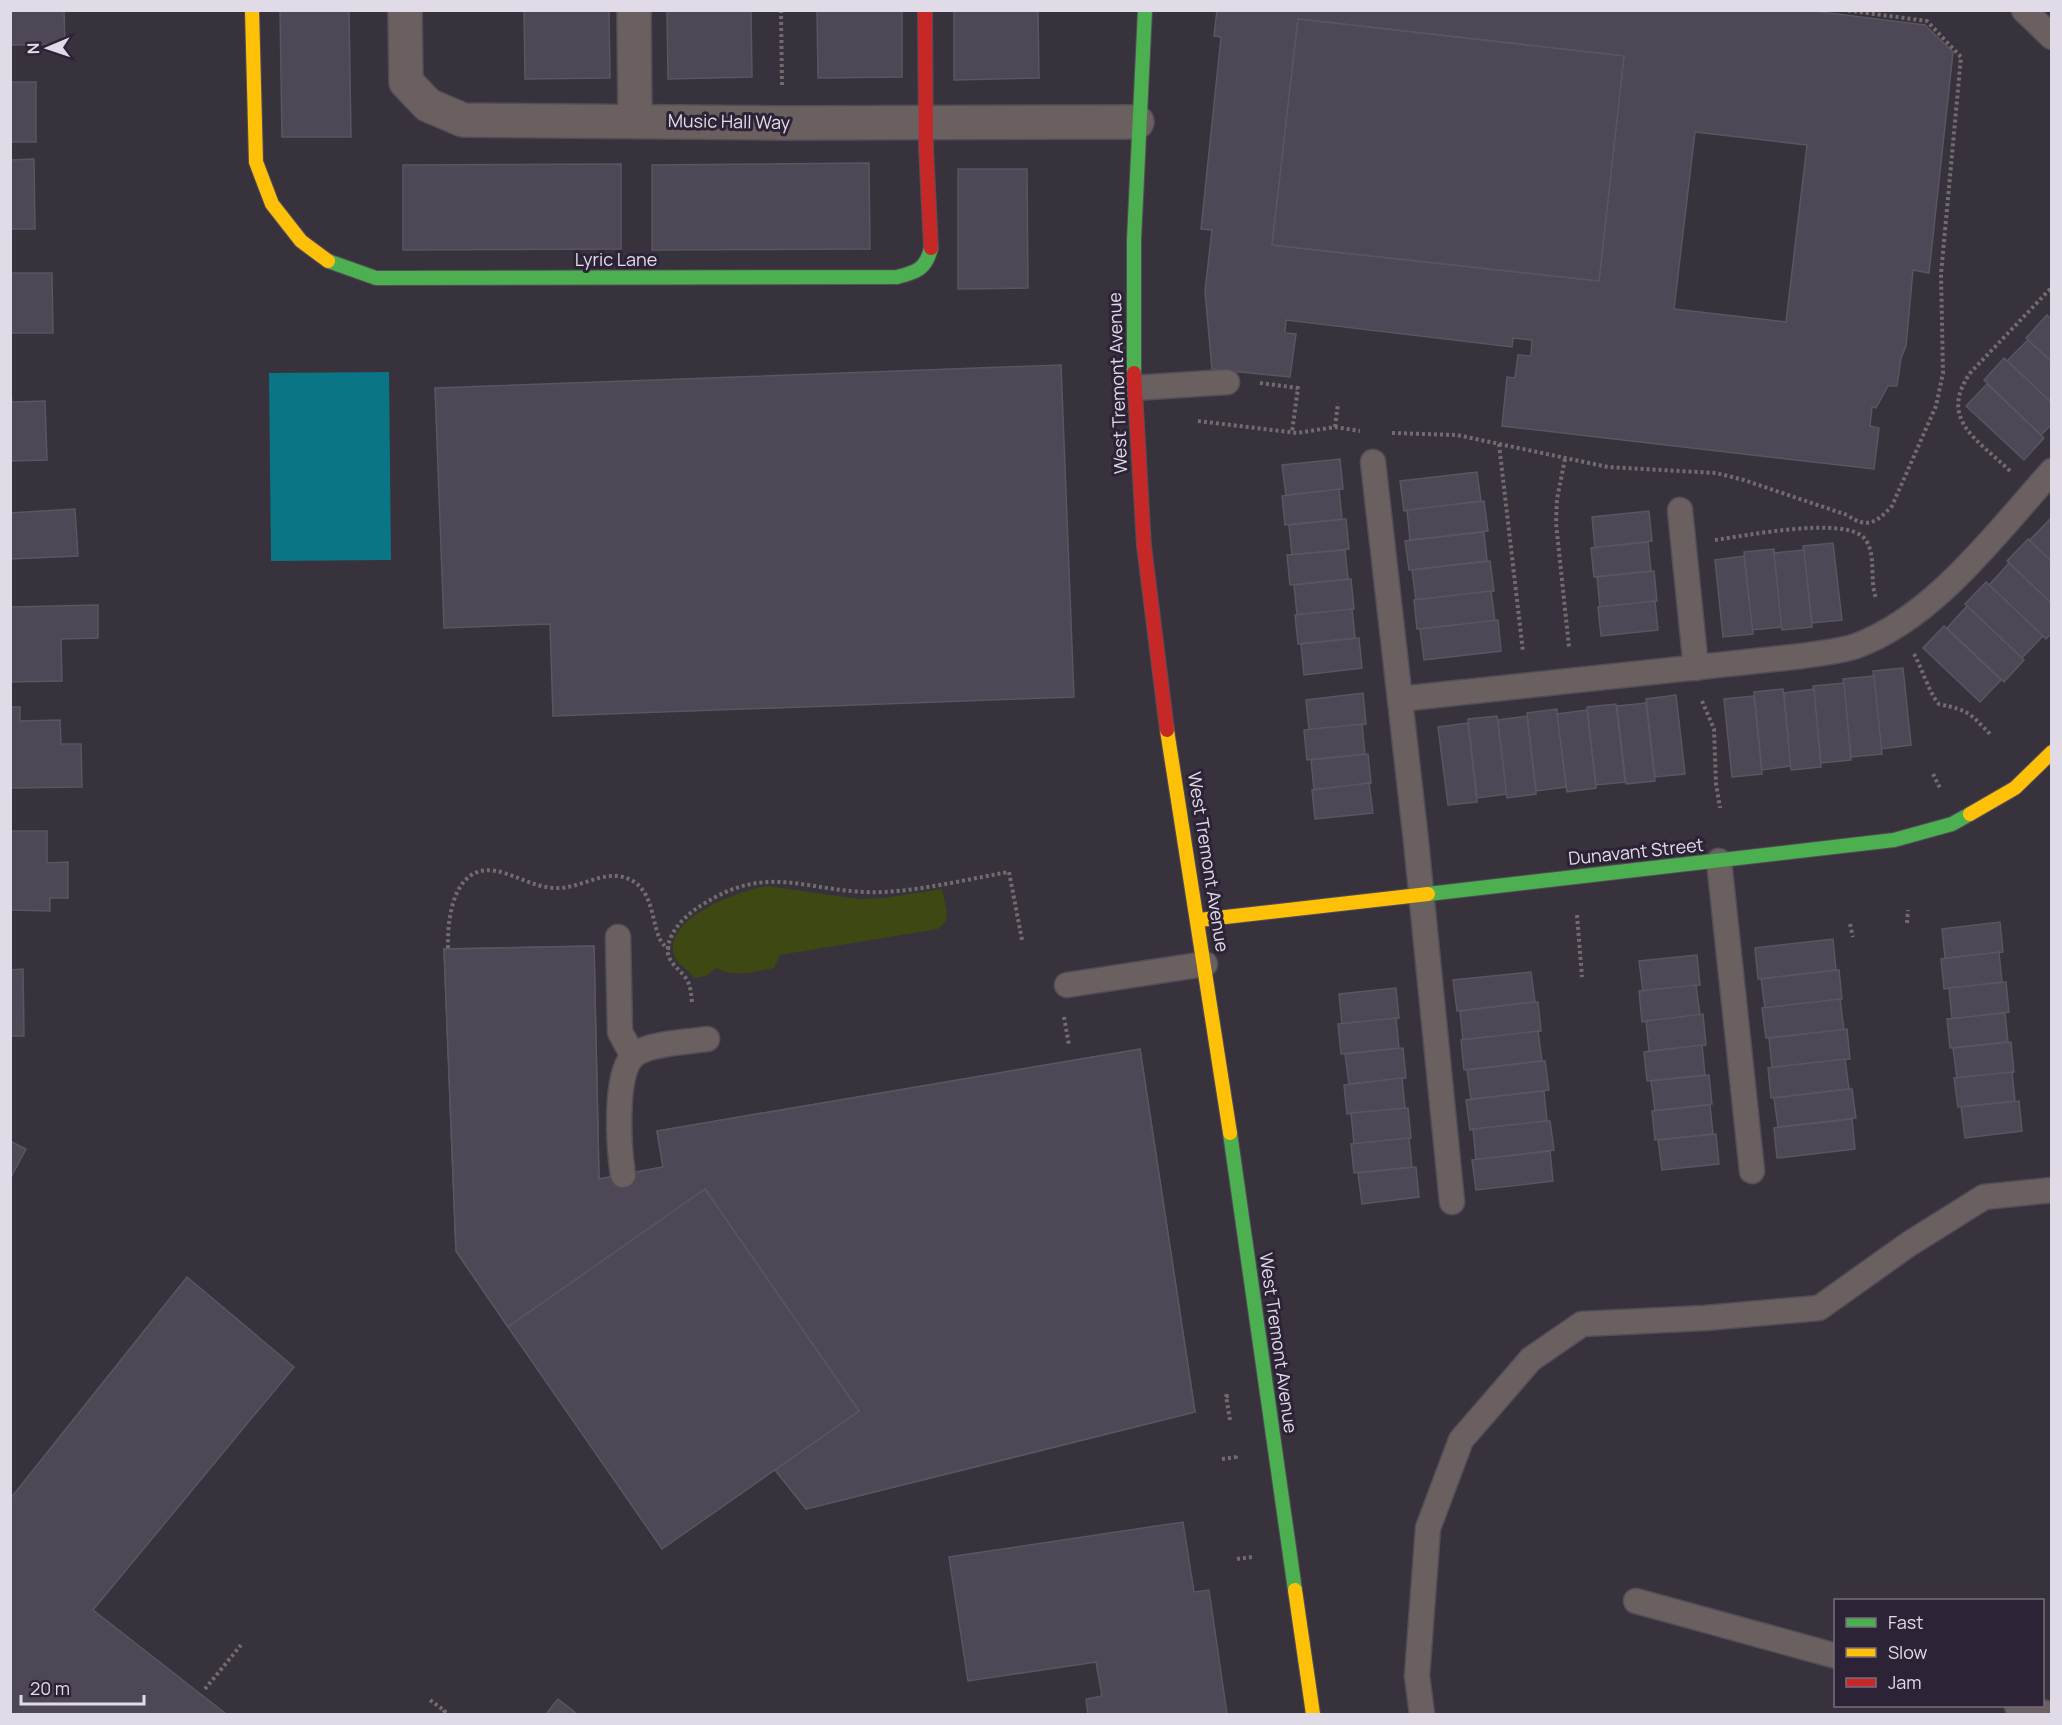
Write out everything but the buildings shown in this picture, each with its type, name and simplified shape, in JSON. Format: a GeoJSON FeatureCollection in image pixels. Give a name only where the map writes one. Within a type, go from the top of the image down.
{"type":"FeatureCollection","features":[{"type":"Feature","properties":{"kind":"street","name":"Lyric Lane"},"geometry":{"type":"LineString","coordinates":[[252,10],[256,162],[272,204],[301,241],[332,264],[376,278],[897,277],[914,273],[928,262],[932,245],[926,122],[925,10]]}},
{"type":"Feature","properties":{"kind":"street","name":"Music Hall Way"},"geometry":{"type":"LineString","coordinates":[[405,10],[406,82],[428,105],[463,120],[783,123],[1137,122]]}},
{"type":"Feature","properties":{"kind":"street"},"geometry":{"type":"LineString","coordinates":[[634,10],[635,121]]}},
{"type":"Feature","properties":{"kind":"street","name":"West Tremont Avenue"},"geometry":{"type":"LineString","coordinates":[[1145,10],[1137,122],[1132,259],[1136,440],[1151,621],[1199,920],[1313,1714]]}},
{"type":"Feature","properties":{"kind":"street","name":"Dunavant Street"},"geometry":{"type":"LineString","coordinates":[[1199,920],[1894,840],[1952,824],[2015,788],[2052,752]]}},
{"type":"Feature","properties":{"kind":"lane"},"geometry":{"type":"LineString","coordinates":[[2024,10],[2050,33]]}},
{"type":"Feature","properties":{"kind":"lane"},"geometry":{"type":"LineString","coordinates":[[1134,388],[1227,382]]}},
{"type":"Feature","properties":{"kind":"lane"},"geometry":{"type":"LineString","coordinates":[[1373,462],[1421,893],[1452,1202]]}},
{"type":"Feature","properties":{"kind":"lane"},"geometry":{"type":"LineString","coordinates":[[1400,699],[1802,656],[1855,647],[1895,627],[1923,606],[1974,558],[2052,471]]}},
{"type":"Feature","properties":{"kind":"lane"},"geometry":{"type":"LineString","coordinates":[[1680,510],[1696,668]]}},
{"type":"Feature","properties":{"kind":"lane"},"geometry":{"type":"LineString","coordinates":[[1719,861],[1752,1171]]}},
{"type":"Feature","properties":{"kind":"lane"},"geometry":{"type":"LineString","coordinates":[[618,937],[620,1032],[633,1056]]}},
{"type":"Feature","properties":{"kind":"lane"},"geometry":{"type":"LineString","coordinates":[[1067,985],[1205,964]]}},
{"type":"Feature","properties":{"kind":"lane"},"geometry":{"type":"LineString","coordinates":[[623,1175],[618,1125],[625,1069],[633,1056],[650,1048],[707,1039]]}},
{"type":"Feature","properties":{"kind":"lane"},"geometry":{"type":"LineString","coordinates":[[1422,1714],[1417,1676],[1428,1528],[1461,1440],[1531,1359],[1582,1324],[1706,1318],[1819,1308],[1909,1244],[1984,1197],[2052,1190]]}},
{"type":"Feature","properties":{"kind":"lane"},"geometry":{"type":"LineString","coordinates":[[1636,1601],[1834,1655]]}},
{"type":"Feature","properties":{"kind":"lane"},"geometry":{"type":"LineString","coordinates":[[2021,1707],[2050,1714]]}},
{"type":"Feature","properties":{"kind":"path"},"geometry":{"type":"LineString","coordinates":[[781,10],[783,123]]}},
{"type":"Feature","properties":{"kind":"path"},"geometry":{"type":"LineString","coordinates":[[1389,433],[1457,435],[1608,467],[1716,473],[1744,480],[1847,515],[1860,524],[1868,524],[1884,514],[1892,506],[1936,406],[1944,374],[1941,274],[1961,57],[1927,21],[1844,10]]}},
{"type":"Feature","properties":{"kind":"path"},"geometry":{"type":"LineString","coordinates":[[2015,475],[1962,424],[1957,414],[1957,400],[1962,385],[1971,372],[2052,287]]}},
{"type":"Feature","properties":{"kind":"path"},"geometry":{"type":"LineString","coordinates":[[1227,382],[1298,388],[1292,432]]}},
{"type":"Feature","properties":{"kind":"path"},"geometry":{"type":"LineString","coordinates":[[1335,427],[1338,403]]}},
{"type":"Feature","properties":{"kind":"path"},"geometry":{"type":"LineString","coordinates":[[1198,421],[1292,432],[1335,427],[1370,432]]}},
{"type":"Feature","properties":{"kind":"path"},"geometry":{"type":"LineString","coordinates":[[1499,444],[1524,662]]}},
{"type":"Feature","properties":{"kind":"path"},"geometry":{"type":"LineString","coordinates":[[1565,459],[1557,499],[1556,523],[1568,636]]}},
{"type":"Feature","properties":{"kind":"path"},"geometry":{"type":"LineString","coordinates":[[1856,532],[1860,524]]}},
{"type":"Feature","properties":{"kind":"path"},"geometry":{"type":"LineString","coordinates":[[1706,541],[1829,526],[1856,532],[1865,539],[1870,549],[1871,582],[1879,604]]}},
{"type":"Feature","properties":{"kind":"path"},"geometry":{"type":"LineString","coordinates":[[1913,652],[1927,678],[1933,698],[1939,704],[1959,707],[1968,712],[1992,736]]}},
{"type":"Feature","properties":{"kind":"path"},"geometry":{"type":"LineString","coordinates":[[1702,695],[1714,729],[1716,784],[1720,808]]}},
{"type":"Feature","properties":{"kind":"path"},"geometry":{"type":"LineString","coordinates":[[448,948],[447,924],[458,888],[471,876],[488,871],[503,872],[541,887],[583,884],[601,877],[617,875],[633,880],[646,893],[653,908],[657,935],[670,949]]}},
{"type":"Feature","properties":{"kind":"path"},"geometry":{"type":"LineString","coordinates":[[692,1002],[690,986],[669,958],[678,925],[693,910],[722,892],[744,884],[783,881],[855,892],[884,892],[933,888],[1009,872],[1022,940]]}},
{"type":"Feature","properties":{"kind":"path"},"geometry":{"type":"LineString","coordinates":[[1907,923],[1908,910]]}},
{"type":"Feature","properties":{"kind":"path"},"geometry":{"type":"LineString","coordinates":[[1582,976],[1576,915],[1587,914]]}},
{"type":"Feature","properties":{"kind":"path"},"geometry":{"type":"LineString","coordinates":[[1850,924],[1853,937]]}},
{"type":"Feature","properties":{"kind":"path"},"geometry":{"type":"LineString","coordinates":[[205,1689],[241,1645]]}},
{"type":"Feature","properties":{"kind":"path"},"geometry":{"type":"LineString","coordinates":[[430,1700],[445,1712],[442,1714]]}},
{"type":"Feature","properties":{"kind":"green space"},"geometry":{"type":"Polygon","coordinates":[[[767,886],[858,899],[884,898],[942,889],[947,912],[946,921],[938,929],[780,955],[774,968],[731,973],[716,968],[706,976],[694,978],[675,958],[674,941],[680,929],[692,918],[723,900],[767,886]]]}},
{"type":"Feature","properties":{"kind":"water"},"geometry":{"type":"Polygon","coordinates":[[[389,372],[391,560],[271,561],[269,373],[389,372]]]}},
{"type":"Feature","properties":{"kind":"traffic: fast"},"geometry":{"type":"LineString","coordinates":[[1134,373],[1134,240],[1145,10]]}},
{"type":"Feature","properties":{"kind":"traffic: fast"},"geometry":{"type":"LineString","coordinates":[[328,261],[376,278],[897,277],[920,268],[926,261],[931,248]]}},
{"type":"Feature","properties":{"kind":"traffic: fast"},"geometry":{"type":"LineString","coordinates":[[1428,894],[1894,840],[1952,824],[1970,814]]}},
{"type":"Feature","properties":{"kind":"traffic: fast"},"geometry":{"type":"LineString","coordinates":[[1230,1133],[1295,1590]]}},
{"type":"Feature","properties":{"kind":"traffic: slow"},"geometry":{"type":"LineString","coordinates":[[252,10],[256,162],[272,204],[301,241],[328,261]]}},
{"type":"Feature","properties":{"kind":"traffic: slow"},"geometry":{"type":"LineString","coordinates":[[1167,730],[1230,1133]]}},
{"type":"Feature","properties":{"kind":"traffic: slow"},"geometry":{"type":"LineString","coordinates":[[1970,814],[2015,788],[2052,752]]}},
{"type":"Feature","properties":{"kind":"traffic: slow"},"geometry":{"type":"LineString","coordinates":[[1199,920],[1428,894]]}},
{"type":"Feature","properties":{"kind":"traffic: slow"},"geometry":{"type":"LineString","coordinates":[[1295,1590],[1313,1714]]}},
{"type":"Feature","properties":{"kind":"traffic: jam"},"geometry":{"type":"LineString","coordinates":[[925,10],[926,147],[931,248]]}},
{"type":"Feature","properties":{"kind":"traffic: jam"},"geometry":{"type":"LineString","coordinates":[[1134,373],[1144,546],[1167,730]]}}]}
